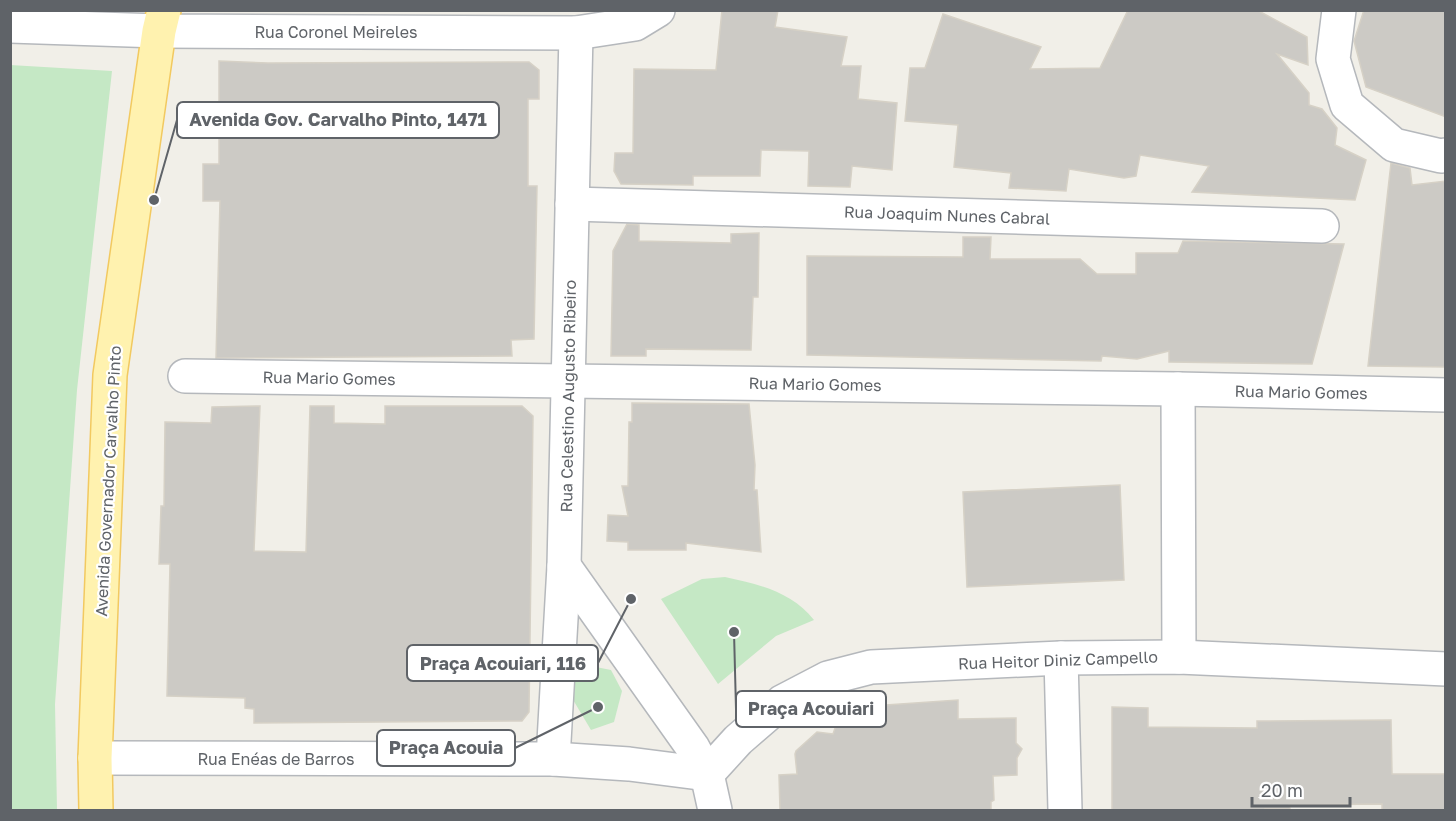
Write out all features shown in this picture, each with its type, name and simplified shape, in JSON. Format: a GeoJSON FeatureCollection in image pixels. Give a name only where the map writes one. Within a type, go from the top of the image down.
{"type":"FeatureCollection","features":[{"type":"Feature","properties":{"kind":"main road","name":"Avenida Governador Carvalho Pinto"},"geometry":{"type":"LineString","coordinates":[[96,810],[95,758],[110,375],[161,21]]}},
{"type":"Feature","properties":{"kind":"street","name":"Rua Coronel Meireles"},"geometry":{"type":"LineString","coordinates":[[10,26],[161,21],[576,33],[635,24],[658,10]]}},
{"type":"Feature","properties":{"kind":"street"},"geometry":{"type":"LineString","coordinates":[[1339,10],[1333,59],[1347,105],[1394,145],[1441,156],[1446,155]]}},
{"type":"Feature","properties":{"kind":"street","name":"Rua Celestino Augusto Ribeiro"},"geometry":{"type":"LineString","coordinates":[[553,759],[564,566],[576,33]]}},
{"type":"Feature","properties":{"kind":"street","name":"Rua Joaquim Nunes Cabral"},"geometry":{"type":"LineString","coordinates":[[572,204],[1322,226]]}},
{"type":"Feature","properties":{"kind":"street","name":"Rua Mario Gomes"},"geometry":{"type":"LineString","coordinates":[[185,376],[1178,389],[1446,395]]}},
{"type":"Feature","properties":{"kind":"street"},"geometry":{"type":"LineString","coordinates":[[1178,389],[1179,657]]}},
{"type":"Feature","properties":{"kind":"street"},"geometry":{"type":"LineString","coordinates":[[564,566],[693,748],[707,774],[715,810]]}},
{"type":"Feature","properties":{"kind":"street","name":"Rua Heitor Diniz Campello"},"geometry":{"type":"LineString","coordinates":[[707,774],[738,740],[782,702],[828,678],[871,667],[1061,658],[1179,657],[1446,669]]}},
{"type":"Feature","properties":{"kind":"street"},"geometry":{"type":"LineString","coordinates":[[1061,658],[1065,810]]}},
{"type":"Feature","properties":{"kind":"street","name":"Rua Enéas de Barros"},"geometry":{"type":"LineString","coordinates":[[95,758],[553,759],[629,764],[707,774]]}},
{"type":"Feature","properties":{"kind":"green space"},"geometry":{"type":"Polygon","coordinates":[[[10,65],[112,71],[77,390],[55,704],[57,810],[11,810],[10,65]]]}},
{"type":"Feature","properties":{"kind":"green space"},"geometry":{"type":"Polygon","coordinates":[[[725,577],[762,586],[785,596],[805,610],[814,620],[776,636],[718,684],[661,599],[702,579],[725,577]]]}},
{"type":"Feature","properties":{"kind":"green space"},"geometry":{"type":"Polygon","coordinates":[[[581,664],[611,670],[622,691],[614,722],[591,730],[569,693],[581,664]]]}},
{"type":"Feature","properties":{"kind":"building"},"geometry":{"type":"Polygon","coordinates":[[[722,10],[778,10],[775,27],[847,37],[841,66],[861,66],[858,99],[897,103],[892,170],[852,166],[850,187],[808,186],[809,151],[761,150],[760,176],[693,176],[693,185],[621,184],[614,171],[615,153],[633,153],[634,69],[716,70],[722,10]]]}},
{"type":"Feature","properties":{"kind":"building"},"geometry":{"type":"Polygon","coordinates":[[[1128,10],[1257,10],[1307,37],[1308,65],[1277,54],[1309,93],[1309,105],[1322,109],[1337,128],[1335,145],[1366,160],[1355,200],[1192,192],[1209,166],[1140,155],[1136,176],[1124,178],[1069,169],[1066,191],[1009,188],[1011,173],[954,167],[958,125],[905,121],[910,68],[925,68],[943,14],[1041,47],[1030,69],[1100,68],[1128,10]]]}},
{"type":"Feature","properties":{"kind":"building"},"geometry":{"type":"Polygon","coordinates":[[[1364,10],[1446,10],[1446,117],[1366,87],[1354,41],[1364,10]]]}},
{"type":"Feature","properties":{"kind":"building"},"geometry":{"type":"Polygon","coordinates":[[[219,61],[268,63],[529,62],[539,70],[539,99],[528,99],[528,186],[537,186],[534,339],[511,340],[512,356],[216,358],[220,201],[203,201],[203,164],[219,164],[219,61]]]}},
{"type":"Feature","properties":{"kind":"building"},"geometry":{"type":"Polygon","coordinates":[[[1391,163],[1410,168],[1412,185],[1446,181],[1446,367],[1368,366],[1391,163]]]}},
{"type":"Feature","properties":{"kind":"building"},"geometry":{"type":"Polygon","coordinates":[[[627,224],[639,225],[639,241],[731,243],[731,234],[759,233],[758,297],[753,297],[751,350],[646,349],[646,356],[611,356],[613,251],[627,224]]]}},
{"type":"Feature","properties":{"kind":"building"},"geometry":{"type":"Polygon","coordinates":[[[963,237],[991,237],[990,259],[1080,259],[1097,274],[1136,274],[1136,253],[1178,253],[1183,241],[1344,244],[1312,364],[1169,362],[1169,351],[1137,359],[1102,356],[1101,361],[807,355],[807,256],[963,257],[963,237]]]}},
{"type":"Feature","properties":{"kind":"building"},"geometry":{"type":"Polygon","coordinates":[[[632,403],[749,404],[755,465],[754,490],[757,490],[761,552],[686,543],[686,550],[628,550],[628,542],[607,541],[608,515],[628,516],[622,486],[628,486],[629,422],[632,422],[632,403]]]}},
{"type":"Feature","properties":{"kind":"building"},"geometry":{"type":"Polygon","coordinates":[[[260,406],[254,551],[306,552],[310,406],[334,406],[334,423],[385,424],[385,406],[522,406],[533,416],[529,712],[522,721],[254,723],[254,709],[245,708],[245,698],[167,696],[170,564],[159,564],[161,506],[164,506],[165,422],[211,423],[212,407],[260,406]]]}},
{"type":"Feature","properties":{"kind":"building"},"geometry":{"type":"Polygon","coordinates":[[[1120,485],[1124,580],[967,587],[963,492],[1120,485]]]}},
{"type":"Feature","properties":{"kind":"building"},"geometry":{"type":"Polygon","coordinates":[[[958,700],[958,719],[1016,718],[1016,743],[1022,749],[1017,758],[1017,775],[993,776],[994,800],[991,802],[991,810],[780,810],[779,775],[797,774],[796,751],[817,732],[833,734],[840,714],[871,706],[958,700]]]}},
{"type":"Feature","properties":{"kind":"building"},"geometry":{"type":"Polygon","coordinates":[[[1112,707],[1148,708],[1148,727],[1257,728],[1257,721],[1391,720],[1392,774],[1446,774],[1446,810],[1382,810],[1382,804],[1289,805],[1290,809],[1265,810],[1112,810],[1112,707]]]}},
{"type":"Feature","properties":{"kind":"place","name":"Avenida Gov. Carvalho Pinto, 1471"},"geometry":{"type":"Point","coordinates":[154,200]}},
{"type":"Feature","properties":{"kind":"place","name":"Praça Acouiari, 116"},"geometry":{"type":"Point","coordinates":[631,599]}},
{"type":"Feature","properties":{"kind":"place","name":"Praça Acouiari"},"geometry":{"type":"Point","coordinates":[734,632]}},
{"type":"Feature","properties":{"kind":"place","name":"Praça Acouia"},"geometry":{"type":"Point","coordinates":[598,707]}}]}
